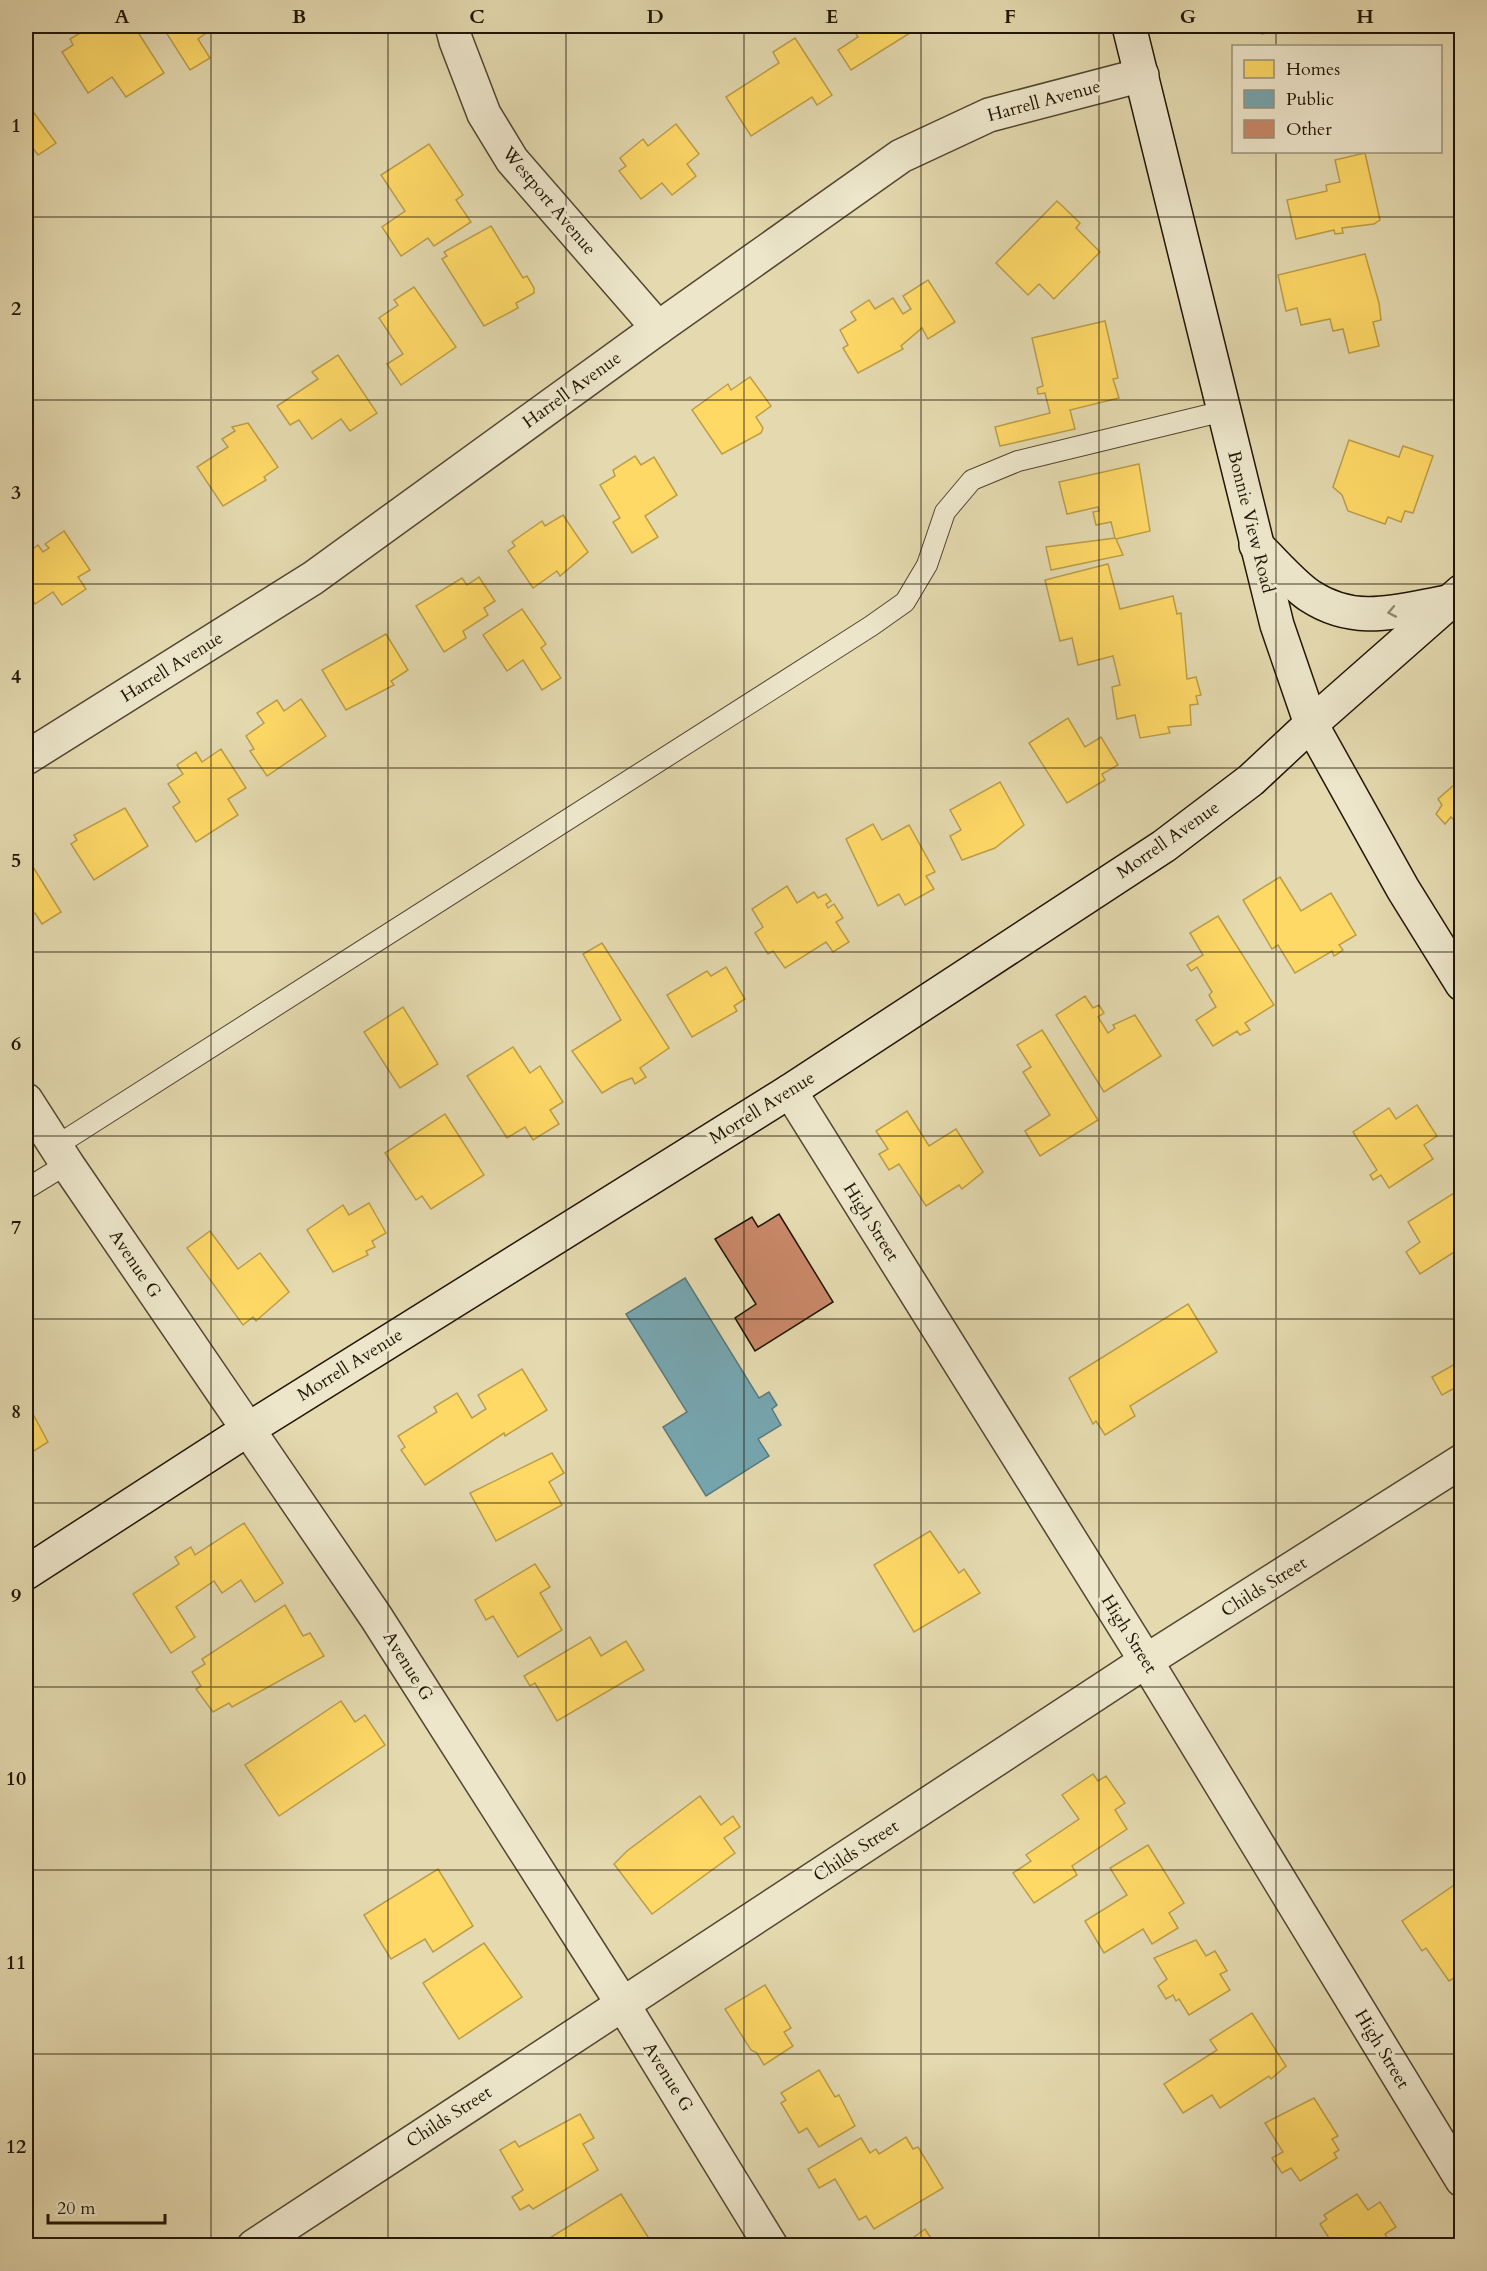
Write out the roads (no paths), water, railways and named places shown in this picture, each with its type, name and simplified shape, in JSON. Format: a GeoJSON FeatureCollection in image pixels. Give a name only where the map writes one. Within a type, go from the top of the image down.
{"type":"FeatureCollection","features":[{"type":"Feature","properties":{"kind":"street","name":"Westport Avenue"},"geometry":{"type":"LineString","coordinates":[[452,26],[484,114],[512,160],[658,328]]}},
{"type":"Feature","properties":{"kind":"street","name":"Bonnie View Road"},"geometry":{"type":"LineString","coordinates":[[1130,26],[1256,545],[1277,625],[1311,724],[1403,889],[1461,984]]}},
{"type":"Feature","properties":{"kind":"street","name":"Harrell Avenue"},"geometry":{"type":"LineString","coordinates":[[26,758],[312,578],[658,328],[902,156],[989,115],[1142,75]]}},
{"type":"Feature","properties":{"kind":"street"},"geometry":{"type":"LineString","coordinates":[[1256,545],[1309,596],[1346,613],[1380,615],[1456,596]]}},
{"type":"Feature","properties":{"kind":"street","name":"Morrell Avenue"},"geometry":{"type":"LineString","coordinates":[[26,1572],[247,1430],[790,1091],[1164,846],[1251,780],[1456,596]]}},
{"type":"Feature","properties":{"kind":"street","name":"High Street"},"geometry":{"type":"LineString","coordinates":[[790,1091],[1146,1661],[1461,2180]]}},
{"type":"Feature","properties":{"kind":"street","name":"Avenue G"},"geometry":{"type":"LineString","coordinates":[[26,1100],[247,1430],[376,1617],[622,2003],[771,2246]]}},
{"type":"Feature","properties":{"kind":"street","name":"Childs Street"},"geometry":{"type":"LineString","coordinates":[[268,2242],[622,2003],[1146,1661],[1461,1461]]}},
{"type":"Feature","properties":{"kind":"lane"},"geometry":{"type":"LineString","coordinates":[[26,1189],[61,1155],[896,608],[904,602],[927,565],[945,512],[972,480],[1018,461],[1224,411]]}}]}
